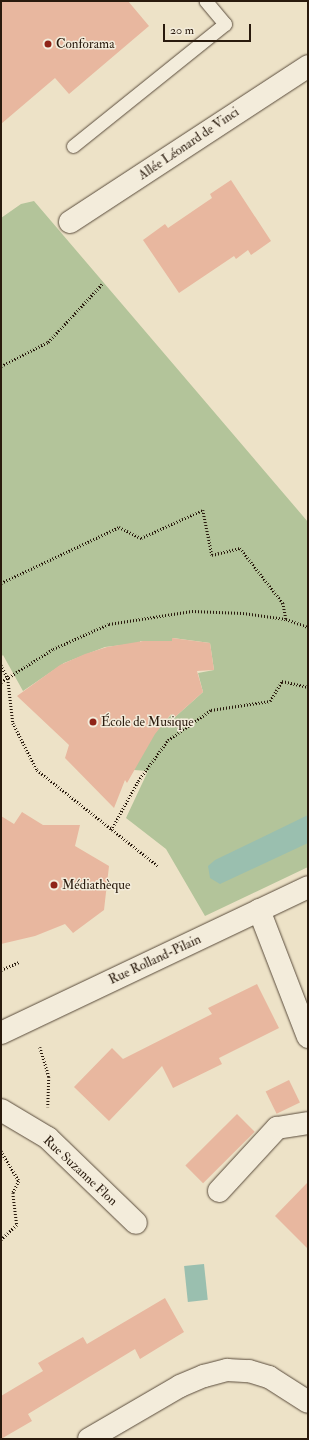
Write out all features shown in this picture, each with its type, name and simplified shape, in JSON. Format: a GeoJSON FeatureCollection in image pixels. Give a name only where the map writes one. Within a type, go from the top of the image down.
{"type":"FeatureCollection","features":[{"type":"Feature","properties":{"kind":"street","name":"Allée Léonard de Vinci"},"geometry":{"type":"LineString","coordinates":[[70,222],[305,74]]}},
{"type":"Feature","properties":{"kind":"street","name":"Rue Rolland-Pilain"},"geometry":{"type":"LineString","coordinates":[[1,1033],[308,887]]}},
{"type":"Feature","properties":{"kind":"street"},"geometry":{"type":"LineString","coordinates":[[259,910],[308,1037]]}},
{"type":"Feature","properties":{"kind":"street","name":"Rue Suzanne Flon"},"geometry":{"type":"LineString","coordinates":[[1,1110],[54,1144],[136,1223]]}},
{"type":"Feature","properties":{"kind":"street"},"geometry":{"type":"LineString","coordinates":[[219,1191],[277,1128],[308,1123]]}},
{"type":"Feature","properties":{"kind":"street"},"geometry":{"type":"LineString","coordinates":[[89,1439],[180,1386],[227,1370],[249,1371],[269,1377],[308,1402]]}},
{"type":"Feature","properties":{"kind":"lane"},"geometry":{"type":"LineString","coordinates":[[73,146],[225,24],[206,1]]}},
{"type":"Feature","properties":{"kind":"path"},"geometry":{"type":"LineString","coordinates":[[1,366],[48,342],[102,284]]}},
{"type":"Feature","properties":{"kind":"path"},"geometry":{"type":"LineString","coordinates":[[1,583],[119,528],[141,538],[203,510],[212,555],[240,548],[283,603],[286,618]]}},
{"type":"Feature","properties":{"kind":"path"},"geometry":{"type":"LineString","coordinates":[[1,682],[8,679],[53,649],[108,624],[192,611],[243,613],[286,618],[308,627]]}},
{"type":"Feature","properties":{"kind":"path"},"geometry":{"type":"LineString","coordinates":[[1,665],[8,679],[13,723],[37,770],[158,866]]}},
{"type":"Feature","properties":{"kind":"path"},"geometry":{"type":"LineString","coordinates":[[111,830],[138,781],[168,740],[211,710],[270,701],[282,681],[308,687]]}},
{"type":"Feature","properties":{"kind":"path"},"geometry":{"type":"LineString","coordinates":[[1,970],[19,962]]}},
{"type":"Feature","properties":{"kind":"path"},"geometry":{"type":"LineString","coordinates":[[40,1047],[49,1077],[47,1102],[54,1144]]}},
{"type":"Feature","properties":{"kind":"path"},"geometry":{"type":"LineString","coordinates":[[1,1151],[19,1181],[12,1193],[17,1225],[1,1240]]}},
{"type":"Feature","properties":{"kind":"shaded area"},"geometry":{"type":"Polygon","coordinates":[[[34,201],[308,522],[308,867],[205,916],[166,849],[126,818],[148,771],[134,770],[133,727],[167,719],[174,712],[175,717],[203,692],[198,673],[214,670],[210,643],[173,638],[174,642],[140,641],[140,643],[105,647],[64,663],[23,691],[3,655],[1,657],[1,218],[21,204],[34,201]]]}},
{"type":"Feature","properties":{"kind":"shaded area"},"geometry":{"type":"Polygon","coordinates":[[[308,815],[308,843],[220,884],[210,878],[208,866],[215,860],[308,815]]]}},
{"type":"Feature","properties":{"kind":"shaded area"},"geometry":{"type":"Polygon","coordinates":[[[204,1264],[208,1300],[188,1302],[184,1266],[204,1264]]]}},
{"type":"Feature","properties":{"kind":"building","name":"Conforama"},"geometry":{"type":"Polygon","coordinates":[[[1,1],[128,1],[149,26],[69,94],[55,78],[1,124],[1,1]]]}},
{"type":"Feature","properties":{"kind":"building"},"geometry":{"type":"Polygon","coordinates":[[[231,180],[271,241],[251,255],[248,250],[236,259],[234,256],[179,293],[143,240],[165,224],[168,228],[212,198],[210,194],[231,180]]]}},
{"type":"Feature","properties":{"kind":"building","name":"École de Musique"},"geometry":{"type":"Polygon","coordinates":[[[172,638],[210,643],[214,670],[197,671],[203,692],[175,717],[171,714],[155,734],[127,783],[125,780],[114,808],[65,758],[69,745],[17,696],[60,665],[85,654],[107,647],[143,641],[172,641],[172,638]]]}},
{"type":"Feature","properties":{"kind":"building","name":"Médiathèque"},"geometry":{"type":"Polygon","coordinates":[[[22,812],[43,825],[80,825],[75,846],[109,866],[104,910],[73,933],[65,924],[35,936],[1,944],[1,816],[14,824],[22,812]]]}},
{"type":"Feature","properties":{"kind":"building"},"geometry":{"type":"Polygon","coordinates":[[[257,984],[279,1028],[219,1058],[222,1064],[173,1088],[162,1066],[109,1121],[74,1087],[112,1048],[123,1059],[212,1014],[208,1008],[257,984]]]}},
{"type":"Feature","properties":{"kind":"building"},"geometry":{"type":"Polygon","coordinates":[[[289,1080],[300,1102],[277,1114],[266,1091],[289,1080]]]}},
{"type":"Feature","properties":{"kind":"building"},"geometry":{"type":"Polygon","coordinates":[[[237,1114],[255,1132],[203,1183],[185,1166],[237,1114]]]}},
{"type":"Feature","properties":{"kind":"building"},"geometry":{"type":"Polygon","coordinates":[[[308,1182],[308,1249],[275,1216],[308,1182]]]}},
{"type":"Feature","properties":{"kind":"building"},"geometry":{"type":"Polygon","coordinates":[[[165,1298],[184,1332],[140,1359],[135,1349],[28,1414],[32,1421],[1,1439],[1,1396],[43,1371],[38,1363],[83,1337],[87,1344],[165,1298]]]}},
{"type":"Feature","properties":{"kind":"place","name":"Conforama"},"geometry":{"type":"Point","coordinates":[48,44]}},
{"type":"Feature","properties":{"kind":"place","name":"École de Musique"},"geometry":{"type":"Point","coordinates":[93,722]}},
{"type":"Feature","properties":{"kind":"place","name":"Médiathèque"},"geometry":{"type":"Point","coordinates":[54,885]}}]}
